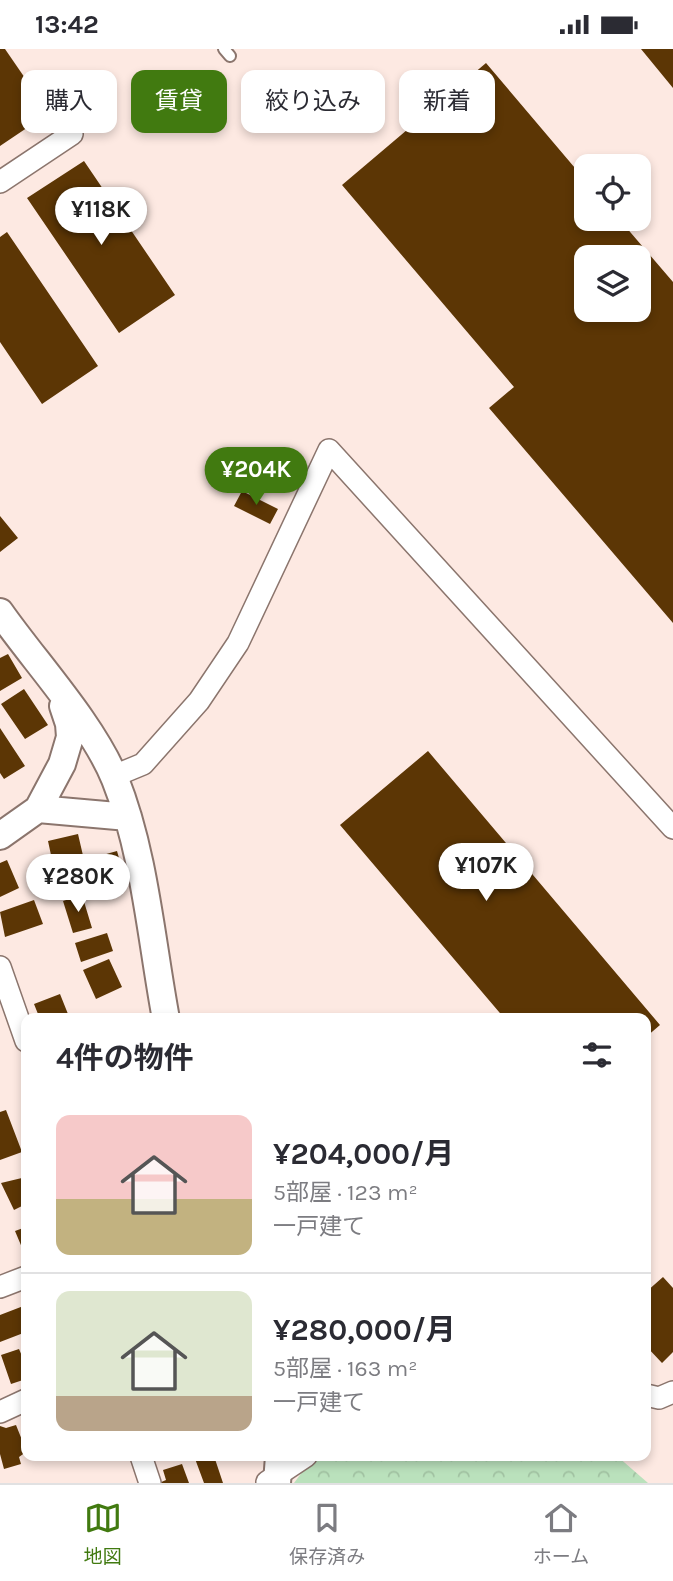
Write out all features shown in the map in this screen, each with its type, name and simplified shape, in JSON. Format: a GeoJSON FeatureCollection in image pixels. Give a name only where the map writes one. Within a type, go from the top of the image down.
{"type":"FeatureCollection","features":[{"type":"Feature","properties":{"kind":"street"},"geometry":{"type":"LineString","coordinates":[[0,182],[72,134]]}},
{"type":"Feature","properties":{"kind":"street"},"geometry":{"type":"LineString","coordinates":[[114,776],[143,764],[199,701],[238,643],[329,450],[673,828]]}},
{"type":"Feature","properties":{"kind":"street"},"geometry":{"type":"LineString","coordinates":[[1,617],[56,687],[114,776],[128,817],[165,1013]]}},
{"type":"Feature","properties":{"kind":"street"},"geometry":{"type":"LineString","coordinates":[[0,836],[38,810],[62,764],[69,737],[69,724],[56,687]]}},
{"type":"Feature","properties":{"kind":"street"},"geometry":{"type":"LineString","coordinates":[[38,810],[128,817]]}},
{"type":"Feature","properties":{"kind":"street"},"geometry":{"type":"LineString","coordinates":[[0,967],[21,1027]]}},
{"type":"Feature","properties":{"kind":"street"},"geometry":{"type":"LineString","coordinates":[[0,1287],[21,1279]]}},
{"type":"Feature","properties":{"kind":"street"},"geometry":{"type":"LineString","coordinates":[[651,1396],[659,1398],[673,1392]]}},
{"type":"Feature","properties":{"kind":"street"},"geometry":{"type":"LineString","coordinates":[[0,1412],[21,1402]]}},
{"type":"Feature","properties":{"kind":"street"},"geometry":{"type":"LineString","coordinates":[[143,1461],[150,1483]]}},
{"type":"Feature","properties":{"kind":"street"},"geometry":{"type":"LineString","coordinates":[[275,1475],[298,1461]]}},
{"type":"Feature","properties":{"kind":"green space"},"geometry":{"type":"Polygon","coordinates":[[[310,1461],[623,1461],[648,1483],[294,1483],[310,1461]]]}},
{"type":"Feature","properties":{"kind":"building"},"geometry":{"type":"Polygon","coordinates":[[[0,49],[5,49],[21,72],[21,132],[0,146],[0,49]]]}},
{"type":"Feature","properties":{"kind":"building"},"geometry":{"type":"Polygon","coordinates":[[[641,49],[673,49],[673,88],[641,49]]]}},
{"type":"Feature","properties":{"kind":"building"},"geometry":{"type":"Polygon","coordinates":[[[486,63],[492,70],[478,70],[486,63]]]}},
{"type":"Feature","properties":{"kind":"building"},"geometry":{"type":"Polygon","coordinates":[[[495,74],[574,167],[574,231],[629,231],[641,245],[574,245],[574,322],[651,322],[651,256],[673,282],[673,623],[489,408],[514,387],[342,185],[403,133],[495,133],[495,74]]]}},
{"type":"Feature","properties":{"kind":"building"},"geometry":{"type":"Polygon","coordinates":[[[84,161],[175,295],[119,333],[27,198],[84,161]]]}},
{"type":"Feature","properties":{"kind":"building"},"geometry":{"type":"Polygon","coordinates":[[[7,232],[98,366],[42,404],[0,342],[0,237],[7,232]]]}},
{"type":"Feature","properties":{"kind":"building"},"geometry":{"type":"Polygon","coordinates":[[[242,491],[278,509],[270,524],[234,506],[242,491]]]}},
{"type":"Feature","properties":{"kind":"building"},"geometry":{"type":"Polygon","coordinates":[[[0,516],[18,538],[0,552],[0,516]]]}},
{"type":"Feature","properties":{"kind":"building"},"geometry":{"type":"Polygon","coordinates":[[[8,654],[22,678],[0,691],[0,658],[8,654]]]}},
{"type":"Feature","properties":{"kind":"building"},"geometry":{"type":"Polygon","coordinates":[[[24,689],[48,725],[25,739],[1,704],[24,689]]]}},
{"type":"Feature","properties":{"kind":"building"},"geometry":{"type":"Polygon","coordinates":[[[0,728],[25,766],[4,779],[0,773],[0,728]]]}},
{"type":"Feature","properties":{"kind":"building"},"geometry":{"type":"Polygon","coordinates":[[[428,751],[650,1013],[500,1013],[340,825],[428,751]]]}},
{"type":"Feature","properties":{"kind":"building"},"geometry":{"type":"Polygon","coordinates":[[[78,834],[91,890],[60,897],[48,841],[78,834]]]}},
{"type":"Feature","properties":{"kind":"building"},"geometry":{"type":"Polygon","coordinates":[[[117,851],[124,876],[99,883],[92,858],[117,851]]]}},
{"type":"Feature","properties":{"kind":"building"},"geometry":{"type":"Polygon","coordinates":[[[7,860],[19,888],[0,897],[0,863],[7,860]]]}},
{"type":"Feature","properties":{"kind":"building"},"geometry":{"type":"Polygon","coordinates":[[[82,895],[92,928],[73,933],[63,901],[82,895]]]}},
{"type":"Feature","properties":{"kind":"building"},"geometry":{"type":"Polygon","coordinates":[[[34,900],[43,924],[5,937],[0,912],[34,900]]]}},
{"type":"Feature","properties":{"kind":"building"},"geometry":{"type":"Polygon","coordinates":[[[107,933],[113,951],[81,962],[75,943],[107,933]]]}},
{"type":"Feature","properties":{"kind":"building"},"geometry":{"type":"Polygon","coordinates":[[[109,959],[122,987],[96,999],[83,970],[109,959]]]}},
{"type":"Feature","properties":{"kind":"building"},"geometry":{"type":"Polygon","coordinates":[[[60,994],[68,1013],[38,1013],[34,1004],[60,994]]]}},
{"type":"Feature","properties":{"kind":"building"},"geometry":{"type":"Polygon","coordinates":[[[651,1014],[660,1025],[651,1033],[651,1014]]]}},
{"type":"Feature","properties":{"kind":"building"},"geometry":{"type":"Polygon","coordinates":[[[6,1110],[21,1152],[0,1160],[0,1112],[6,1110]]]}},
{"type":"Feature","properties":{"kind":"building"},"geometry":{"type":"Polygon","coordinates":[[[21,1178],[21,1206],[14,1210],[1,1183],[21,1178]]]}},
{"type":"Feature","properties":{"kind":"building"},"geometry":{"type":"Polygon","coordinates":[[[21,1229],[21,1245],[15,1231],[21,1229]]]}},
{"type":"Feature","properties":{"kind":"building"},"geometry":{"type":"Polygon","coordinates":[[[663,1277],[673,1288],[673,1352],[662,1363],[651,1351],[651,1288],[663,1277]]]}},
{"type":"Feature","properties":{"kind":"building"},"geometry":{"type":"Polygon","coordinates":[[[21,1307],[21,1334],[0,1342],[0,1315],[21,1307]]]}},
{"type":"Feature","properties":{"kind":"building"},"geometry":{"type":"Polygon","coordinates":[[[19,1349],[21,1381],[11,1384],[1,1355],[19,1349]]]}},
{"type":"Feature","properties":{"kind":"building"},"geometry":{"type":"Polygon","coordinates":[[[16,1425],[21,1438],[21,1464],[4,1469],[0,1454],[0,1426],[6,1428],[16,1425]]]}},
{"type":"Feature","properties":{"kind":"building"},"geometry":{"type":"Polygon","coordinates":[[[196,1461],[216,1461],[223,1483],[204,1483],[196,1461]]]}},
{"type":"Feature","properties":{"kind":"building"},"geometry":{"type":"Polygon","coordinates":[[[182,1464],[189,1483],[159,1483],[166,1480],[163,1470],[182,1464]]]}}]}
